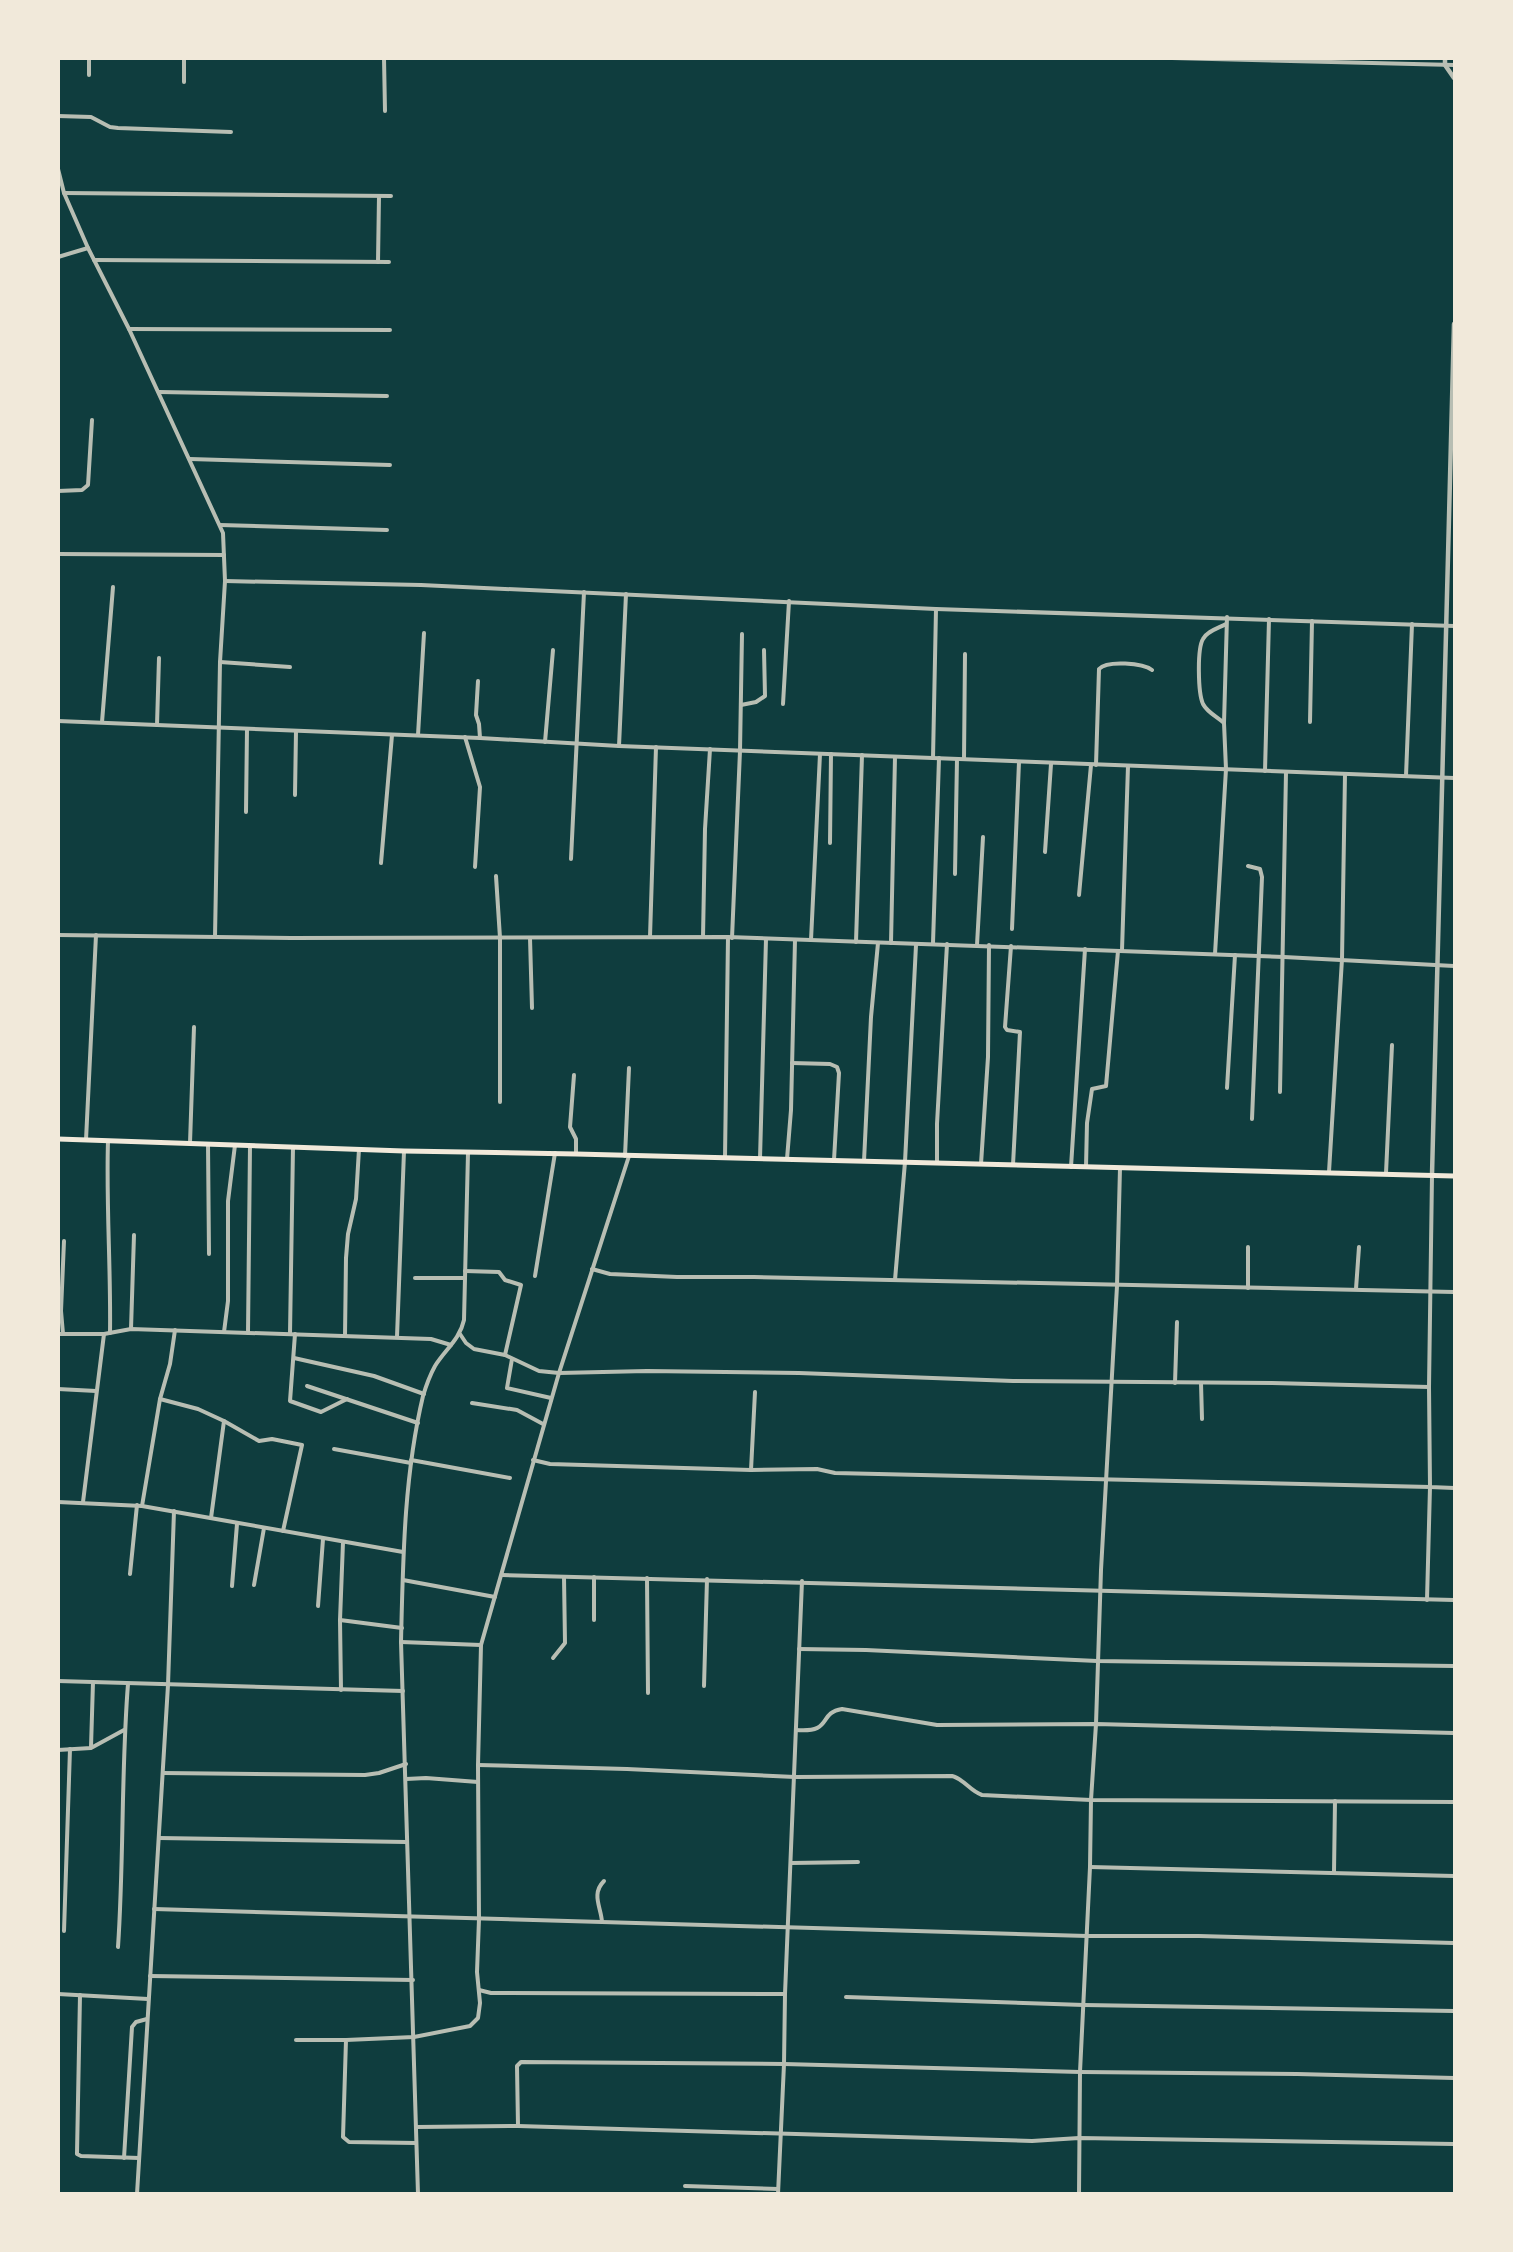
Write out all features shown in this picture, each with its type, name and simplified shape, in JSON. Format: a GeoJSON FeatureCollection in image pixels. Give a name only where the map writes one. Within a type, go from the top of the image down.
{"type":"FeatureCollection","features":[{"type":"Feature","properties":{"kind":"main road"},"geometry":{"type":"LineString","coordinates":[[58,1139],[468,1153],[1455,1176]]}},
{"type":"Feature","properties":{"kind":"street"},"geometry":{"type":"LineString","coordinates":[[89,58],[89,75]]}},
{"type":"Feature","properties":{"kind":"street"},"geometry":{"type":"LineString","coordinates":[[184,58],[184,82]]}},
{"type":"Feature","properties":{"kind":"street"},"geometry":{"type":"LineString","coordinates":[[384,58],[385,111]]}},
{"type":"Feature","properties":{"kind":"street"},"geometry":{"type":"LineString","coordinates":[[1172,58],[1445,62],[1455,65]]}},
{"type":"Feature","properties":{"kind":"street"},"geometry":{"type":"LineString","coordinates":[[1445,62],[1455,78]]}},
{"type":"Feature","properties":{"kind":"street"},"geometry":{"type":"LineString","coordinates":[[58,116],[91,117],[118,128],[231,132]]}},
{"type":"Feature","properties":{"kind":"street"},"geometry":{"type":"LineString","coordinates":[[58,169],[64,193],[88,248],[159,392],[220,525],[225,542],[220,662],[215,937]]}},
{"type":"Feature","properties":{"kind":"street"},"geometry":{"type":"LineString","coordinates":[[64,193],[391,196]]}},
{"type":"Feature","properties":{"kind":"street"},"geometry":{"type":"LineString","coordinates":[[378,196],[378,262]]}},
{"type":"Feature","properties":{"kind":"street"},"geometry":{"type":"LineString","coordinates":[[58,257],[88,248]]}},
{"type":"Feature","properties":{"kind":"street"},"geometry":{"type":"LineString","coordinates":[[94,260],[389,262]]}},
{"type":"Feature","properties":{"kind":"street"},"geometry":{"type":"LineString","coordinates":[[1426,1599],[1430,1487],[1432,1176],[1455,324]]}},
{"type":"Feature","properties":{"kind":"street"},"geometry":{"type":"LineString","coordinates":[[129,329],[390,330]]}},
{"type":"Feature","properties":{"kind":"street"},"geometry":{"type":"LineString","coordinates":[[159,392],[387,396]]}},
{"type":"Feature","properties":{"kind":"street"},"geometry":{"type":"LineString","coordinates":[[58,491],[82,490],[87,484],[92,420]]}},
{"type":"Feature","properties":{"kind":"street"},"geometry":{"type":"LineString","coordinates":[[190,459],[390,465]]}},
{"type":"Feature","properties":{"kind":"street"},"geometry":{"type":"LineString","coordinates":[[220,525],[387,530]]}},
{"type":"Feature","properties":{"kind":"street"},"geometry":{"type":"LineString","coordinates":[[58,554],[224,555]]}},
{"type":"Feature","properties":{"kind":"street"},"geometry":{"type":"LineString","coordinates":[[225,581],[421,585],[936,609],[1455,626]]}},
{"type":"Feature","properties":{"kind":"street"},"geometry":{"type":"LineString","coordinates":[[102,722],[113,587]]}},
{"type":"Feature","properties":{"kind":"street"},"geometry":{"type":"LineString","coordinates":[[571,859],[584,592]]}},
{"type":"Feature","properties":{"kind":"street"},"geometry":{"type":"LineString","coordinates":[[619,746],[626,594]]}},
{"type":"Feature","properties":{"kind":"street"},"geometry":{"type":"LineString","coordinates":[[783,704],[789,601]]}},
{"type":"Feature","properties":{"kind":"street"},"geometry":{"type":"LineString","coordinates":[[933,758],[936,609]]}},
{"type":"Feature","properties":{"kind":"street"},"geometry":{"type":"LineString","coordinates":[[1215,954],[1226,769],[1224,723],[1227,617]]}},
{"type":"Feature","properties":{"kind":"street"},"geometry":{"type":"LineString","coordinates":[[1265,771],[1269,619]]}},
{"type":"Feature","properties":{"kind":"street"},"geometry":{"type":"LineString","coordinates":[[1310,722],[1312,621]]}},
{"type":"Feature","properties":{"kind":"street"},"geometry":{"type":"LineString","coordinates":[[1224,723],[1204,706],[1200,689],[1200,659],[1202,639],[1226,624]]}},
{"type":"Feature","properties":{"kind":"street"},"geometry":{"type":"LineString","coordinates":[[1406,776],[1412,624]]}},
{"type":"Feature","properties":{"kind":"street"},"geometry":{"type":"LineString","coordinates":[[418,735],[423,633]]}},
{"type":"Feature","properties":{"kind":"street"},"geometry":{"type":"LineString","coordinates":[[725,1159],[730,937],[740,751],[742,634]]}},
{"type":"Feature","properties":{"kind":"street"},"geometry":{"type":"LineString","coordinates":[[545,742],[553,650]]}},
{"type":"Feature","properties":{"kind":"street"},"geometry":{"type":"LineString","coordinates":[[741,705],[756,702],[765,696],[764,650]]}},
{"type":"Feature","properties":{"kind":"street"},"geometry":{"type":"LineString","coordinates":[[964,759],[965,654]]}},
{"type":"Feature","properties":{"kind":"street"},"geometry":{"type":"LineString","coordinates":[[157,725],[159,658]]}},
{"type":"Feature","properties":{"kind":"street"},"geometry":{"type":"LineString","coordinates":[[220,662],[290,667]]}},
{"type":"Feature","properties":{"kind":"street"},"geometry":{"type":"LineString","coordinates":[[1079,895],[1093,765],[1099,669],[1106,664],[1142,665],[1152,670]]}},
{"type":"Feature","properties":{"kind":"street"},"geometry":{"type":"LineString","coordinates":[[478,681],[476,715],[479,724],[479,738]]}},
{"type":"Feature","properties":{"kind":"street"},"geometry":{"type":"LineString","coordinates":[[58,721],[1051,764],[1455,778]]}},
{"type":"Feature","properties":{"kind":"street"},"geometry":{"type":"LineString","coordinates":[[246,812],[247,729]]}},
{"type":"Feature","properties":{"kind":"street"},"geometry":{"type":"LineString","coordinates":[[295,795],[296,731]]}},
{"type":"Feature","properties":{"kind":"street"},"geometry":{"type":"LineString","coordinates":[[381,863],[392,735]]}},
{"type":"Feature","properties":{"kind":"street"},"geometry":{"type":"LineString","coordinates":[[467,737],[480,787],[475,867]]}},
{"type":"Feature","properties":{"kind":"street"},"geometry":{"type":"LineString","coordinates":[[650,938],[656,747]]}},
{"type":"Feature","properties":{"kind":"street"},"geometry":{"type":"LineString","coordinates":[[703,937],[710,749]]}},
{"type":"Feature","properties":{"kind":"street"},"geometry":{"type":"LineString","coordinates":[[811,940],[820,754]]}},
{"type":"Feature","properties":{"kind":"street"},"geometry":{"type":"LineString","coordinates":[[830,843],[831,754]]}},
{"type":"Feature","properties":{"kind":"street"},"geometry":{"type":"LineString","coordinates":[[856,942],[862,755]]}},
{"type":"Feature","properties":{"kind":"street"},"geometry":{"type":"LineString","coordinates":[[891,943],[895,757]]}},
{"type":"Feature","properties":{"kind":"street"},"geometry":{"type":"LineString","coordinates":[[933,944],[939,758]]}},
{"type":"Feature","properties":{"kind":"street"},"geometry":{"type":"LineString","coordinates":[[955,874],[957,759]]}},
{"type":"Feature","properties":{"kind":"street"},"geometry":{"type":"LineString","coordinates":[[1012,929],[1019,762]]}},
{"type":"Feature","properties":{"kind":"street"},"geometry":{"type":"LineString","coordinates":[[1045,852],[1051,764]]}},
{"type":"Feature","properties":{"kind":"street"},"geometry":{"type":"LineString","coordinates":[[1086,1167],[1087,1123],[1092,1089],[1106,1086],[1120,950],[1128,766]]}},
{"type":"Feature","properties":{"kind":"street"},"geometry":{"type":"LineString","coordinates":[[1280,1092],[1286,772]]}},
{"type":"Feature","properties":{"kind":"street"},"geometry":{"type":"LineString","coordinates":[[1329,1172],[1342,959],[1345,774]]}},
{"type":"Feature","properties":{"kind":"street"},"geometry":{"type":"LineString","coordinates":[[977,945],[983,837]]}},
{"type":"Feature","properties":{"kind":"street"},"geometry":{"type":"LineString","coordinates":[[1248,866],[1260,869],[1262,877],[1261,956],[1252,1119]]}},
{"type":"Feature","properties":{"kind":"street"},"geometry":{"type":"LineString","coordinates":[[496,876],[500,938],[501,1102]]}},
{"type":"Feature","properties":{"kind":"street"},"geometry":{"type":"LineString","coordinates":[[58,935],[730,937],[1120,950],[1455,966]]}},
{"type":"Feature","properties":{"kind":"street"},"geometry":{"type":"LineString","coordinates":[[86,1140],[96,935]]}},
{"type":"Feature","properties":{"kind":"street"},"geometry":{"type":"LineString","coordinates":[[530,938],[532,1008]]}},
{"type":"Feature","properties":{"kind":"street"},"geometry":{"type":"LineString","coordinates":[[760,1159],[766,939]]}},
{"type":"Feature","properties":{"kind":"street"},"geometry":{"type":"LineString","coordinates":[[788,1159],[795,940]]}},
{"type":"Feature","properties":{"kind":"street"},"geometry":{"type":"LineString","coordinates":[[864,1161],[871,1017],[878,943]]}},
{"type":"Feature","properties":{"kind":"street"},"geometry":{"type":"LineString","coordinates":[[937,1163],[947,944]]}},
{"type":"Feature","properties":{"kind":"street"},"geometry":{"type":"LineString","coordinates":[[895,1280],[905,1162],[916,945]]}},
{"type":"Feature","properties":{"kind":"street"},"geometry":{"type":"LineString","coordinates":[[981,1164],[988,1057],[988,945]]}},
{"type":"Feature","properties":{"kind":"street"},"geometry":{"type":"LineString","coordinates":[[1011,946],[1005,1027],[1007,1030],[1020,1031],[1013,1165]]}},
{"type":"Feature","properties":{"kind":"street"},"geometry":{"type":"LineString","coordinates":[[1071,1167],[1085,949]]}},
{"type":"Feature","properties":{"kind":"street"},"geometry":{"type":"LineString","coordinates":[[1227,1088],[1235,955]]}},
{"type":"Feature","properties":{"kind":"street"},"geometry":{"type":"LineString","coordinates":[[190,1143],[194,1027]]}},
{"type":"Feature","properties":{"kind":"street"},"geometry":{"type":"LineString","coordinates":[[1386,1173],[1392,1045]]}},
{"type":"Feature","properties":{"kind":"street"},"geometry":{"type":"LineString","coordinates":[[792,1064],[825,1064],[837,1067],[839,1073],[834,1160]]}},
{"type":"Feature","properties":{"kind":"street"},"geometry":{"type":"LineString","coordinates":[[296,2040],[414,2037],[470,2026],[475,2022],[479,2013],[477,1972],[478,1765],[481,1645],[543,1424],[627,1156],[629,1068]]}},
{"type":"Feature","properties":{"kind":"street"},"geometry":{"type":"LineString","coordinates":[[574,1075],[570,1127],[576,1141],[576,1154]]}},
{"type":"Feature","properties":{"kind":"street"},"geometry":{"type":"LineString","coordinates":[[108,1141],[106,1197],[110,1252],[110,1332]]}},
{"type":"Feature","properties":{"kind":"street"},"geometry":{"type":"LineString","coordinates":[[208,1144],[209,1254]]}},
{"type":"Feature","properties":{"kind":"street"},"geometry":{"type":"LineString","coordinates":[[224,1332],[228,1301],[228,1201],[235,1145]]}},
{"type":"Feature","properties":{"kind":"street"},"geometry":{"type":"LineString","coordinates":[[248,1333],[250,1145]]}},
{"type":"Feature","properties":{"kind":"street"},"geometry":{"type":"LineString","coordinates":[[292,1146],[294,1358],[290,1401],[321,1412],[347,1399]]}},
{"type":"Feature","properties":{"kind":"street"},"geometry":{"type":"LineString","coordinates":[[345,1336],[346,1252],[356,1199],[359,1149]]}},
{"type":"Feature","properties":{"kind":"street"},"geometry":{"type":"LineString","coordinates":[[397,1337],[404,1151]]}},
{"type":"Feature","properties":{"kind":"street"},"geometry":{"type":"LineString","coordinates":[[418,2193],[401,1642],[403,1552],[411,1461],[424,1394],[435,1366],[460,1334],[464,1320],[468,1153]]}},
{"type":"Feature","properties":{"kind":"street"},"geometry":{"type":"LineString","coordinates":[[535,1276],[555,1154]]}},
{"type":"Feature","properties":{"kind":"street"},"geometry":{"type":"LineString","coordinates":[[1079,2193],[1080,2072],[1100,1589],[1117,1286],[1120,1168]]}},
{"type":"Feature","properties":{"kind":"street"},"geometry":{"type":"LineString","coordinates":[[131,1329],[134,1235]]}},
{"type":"Feature","properties":{"kind":"street"},"geometry":{"type":"LineString","coordinates":[[64,1241],[61,1334],[104,1334],[131,1329],[175,1330],[397,1337],[431,1339],[451,1345]]}},
{"type":"Feature","properties":{"kind":"street"},"geometry":{"type":"LineString","coordinates":[[1248,1247],[1248,1288]]}},
{"type":"Feature","properties":{"kind":"street"},"geometry":{"type":"LineString","coordinates":[[1356,1289],[1359,1247]]}},
{"type":"Feature","properties":{"kind":"street"},"geometry":{"type":"LineString","coordinates":[[592,1269],[610,1274],[677,1277],[1455,1292]]}},
{"type":"Feature","properties":{"kind":"street"},"geometry":{"type":"LineString","coordinates":[[465,1271],[499,1272],[505,1280],[521,1285],[505,1355]]}},
{"type":"Feature","properties":{"kind":"street"},"geometry":{"type":"LineString","coordinates":[[414,1278],[465,1278]]}},
{"type":"Feature","properties":{"kind":"street"},"geometry":{"type":"LineString","coordinates":[[1175,1383],[1177,1322]]}},
{"type":"Feature","properties":{"kind":"street"},"geometry":{"type":"LineString","coordinates":[[130,1574],[140,1506],[175,1330]]}},
{"type":"Feature","properties":{"kind":"street"},"geometry":{"type":"LineString","coordinates":[[83,1502],[104,1334]]}},
{"type":"Feature","properties":{"kind":"street"},"geometry":{"type":"LineString","coordinates":[[460,1334],[474,1349],[505,1355],[539,1371],[559,1373],[799,1373],[1013,1381],[1429,1387]]}},
{"type":"Feature","properties":{"kind":"street"},"geometry":{"type":"LineString","coordinates":[[294,1358],[374,1376],[424,1394]]}},
{"type":"Feature","properties":{"kind":"street"},"geometry":{"type":"LineString","coordinates":[[512,1359],[507,1388],[551,1398]]}},
{"type":"Feature","properties":{"kind":"street"},"geometry":{"type":"LineString","coordinates":[[1201,1383],[1202,1419]]}},
{"type":"Feature","properties":{"kind":"street"},"geometry":{"type":"LineString","coordinates":[[307,1386],[418,1423]]}},
{"type":"Feature","properties":{"kind":"street"},"geometry":{"type":"LineString","coordinates":[[58,1389],[96,1391]]}},
{"type":"Feature","properties":{"kind":"street"},"geometry":{"type":"LineString","coordinates":[[751,1470],[755,1392]]}},
{"type":"Feature","properties":{"kind":"street"},"geometry":{"type":"LineString","coordinates":[[160,1399],[198,1409],[259,1441],[272,1439],[302,1445],[283,1532]]}},
{"type":"Feature","properties":{"kind":"street"},"geometry":{"type":"LineString","coordinates":[[472,1403],[517,1410],[543,1424]]}},
{"type":"Feature","properties":{"kind":"street"},"geometry":{"type":"LineString","coordinates":[[211,1518],[224,1421]]}},
{"type":"Feature","properties":{"kind":"street"},"geometry":{"type":"LineString","coordinates":[[334,1449],[510,1478]]}},
{"type":"Feature","properties":{"kind":"street"},"geometry":{"type":"LineString","coordinates":[[533,1460],[550,1464],[751,1470],[817,1469],[835,1473],[1455,1488]]}},
{"type":"Feature","properties":{"kind":"street"},"geometry":{"type":"LineString","coordinates":[[58,1502],[140,1506],[403,1552]]}},
{"type":"Feature","properties":{"kind":"street"},"geometry":{"type":"LineString","coordinates":[[137,2193],[168,1685],[174,1511]]}},
{"type":"Feature","properties":{"kind":"street"},"geometry":{"type":"LineString","coordinates":[[232,1586],[237,1524]]}},
{"type":"Feature","properties":{"kind":"street"},"geometry":{"type":"LineString","coordinates":[[254,1585],[264,1528]]}},
{"type":"Feature","properties":{"kind":"street"},"geometry":{"type":"LineString","coordinates":[[318,1606],[323,1539]]}},
{"type":"Feature","properties":{"kind":"street"},"geometry":{"type":"LineString","coordinates":[[341,1690],[340,1620],[343,1542]]}},
{"type":"Feature","properties":{"kind":"street"},"geometry":{"type":"LineString","coordinates":[[502,1575],[802,1581],[1455,1600]]}},
{"type":"Feature","properties":{"kind":"street"},"geometry":{"type":"LineString","coordinates":[[553,1658],[562,1649],[565,1640],[564,1577]]}},
{"type":"Feature","properties":{"kind":"street"},"geometry":{"type":"LineString","coordinates":[[594,1577],[594,1620]]}},
{"type":"Feature","properties":{"kind":"street"},"geometry":{"type":"LineString","coordinates":[[647,1578],[648,1692]]}},
{"type":"Feature","properties":{"kind":"street"},"geometry":{"type":"LineString","coordinates":[[704,1686],[707,1579]]}},
{"type":"Feature","properties":{"kind":"street"},"geometry":{"type":"LineString","coordinates":[[403,1580],[495,1597]]}},
{"type":"Feature","properties":{"kind":"street"},"geometry":{"type":"LineString","coordinates":[[685,2186],[778,2191],[802,1581]]}},
{"type":"Feature","properties":{"kind":"street"},"geometry":{"type":"LineString","coordinates":[[340,1620],[402,1628]]}},
{"type":"Feature","properties":{"kind":"street"},"geometry":{"type":"LineString","coordinates":[[401,1642],[481,1645]]}},
{"type":"Feature","properties":{"kind":"street"},"geometry":{"type":"LineString","coordinates":[[799,1649],[877,1650],[1097,1661],[1455,1666]]}},
{"type":"Feature","properties":{"kind":"street"},"geometry":{"type":"LineString","coordinates":[[58,1681],[403,1691]]}},
{"type":"Feature","properties":{"kind":"street"},"geometry":{"type":"LineString","coordinates":[[91,1748],[93,1682]]}},
{"type":"Feature","properties":{"kind":"street"},"geometry":{"type":"LineString","coordinates":[[118,1947],[124,1730],[128,1684]]}},
{"type":"Feature","properties":{"kind":"street"},"geometry":{"type":"LineString","coordinates":[[796,1730],[819,1729],[831,1713],[842,1709],[926,1724],[1096,1724],[1455,1733]]}},
{"type":"Feature","properties":{"kind":"street"},"geometry":{"type":"LineString","coordinates":[[58,1750],[91,1748],[124,1730]]}},
{"type":"Feature","properties":{"kind":"street"},"geometry":{"type":"LineString","coordinates":[[64,1931],[70,1749]]}},
{"type":"Feature","properties":{"kind":"street"},"geometry":{"type":"LineString","coordinates":[[163,1773],[365,1775],[406,1764]]}},
{"type":"Feature","properties":{"kind":"street"},"geometry":{"type":"LineString","coordinates":[[478,1765],[795,1777],[952,1776],[982,1796],[1091,1800],[1455,1802]]}},
{"type":"Feature","properties":{"kind":"street"},"geometry":{"type":"LineString","coordinates":[[406,1779],[426,1778],[478,1782]]}},
{"type":"Feature","properties":{"kind":"street"},"geometry":{"type":"LineString","coordinates":[[1334,1872],[1335,1801]]}},
{"type":"Feature","properties":{"kind":"street"},"geometry":{"type":"LineString","coordinates":[[159,1838],[406,1842]]}},
{"type":"Feature","properties":{"kind":"street"},"geometry":{"type":"LineString","coordinates":[[791,1863],[858,1862]]}},
{"type":"Feature","properties":{"kind":"street"},"geometry":{"type":"LineString","coordinates":[[1090,1867],[1455,1876]]}},
{"type":"Feature","properties":{"kind":"street"},"geometry":{"type":"LineString","coordinates":[[602,1922],[597,1895],[598,1888],[604,1881]]}},
{"type":"Feature","properties":{"kind":"street"},"geometry":{"type":"LineString","coordinates":[[154,1909],[1087,1936],[1455,1943]]}},
{"type":"Feature","properties":{"kind":"street"},"geometry":{"type":"LineString","coordinates":[[150,1977],[413,1980]]}},
{"type":"Feature","properties":{"kind":"street"},"geometry":{"type":"LineString","coordinates":[[479,1990],[491,1993],[785,1994]]}},
{"type":"Feature","properties":{"kind":"street"},"geometry":{"type":"LineString","coordinates":[[58,1994],[148,2000]]}},
{"type":"Feature","properties":{"kind":"street"},"geometry":{"type":"LineString","coordinates":[[80,1995],[75,2150],[81,2156],[139,2158]]}},
{"type":"Feature","properties":{"kind":"street"},"geometry":{"type":"LineString","coordinates":[[846,1997],[1084,2005],[1455,2011]]}},
{"type":"Feature","properties":{"kind":"street"},"geometry":{"type":"LineString","coordinates":[[124,2158],[132,2027],[136,2022],[147,2019]]}},
{"type":"Feature","properties":{"kind":"street"},"geometry":{"type":"LineString","coordinates":[[346,2040],[342,2137],[349,2142],[416,2143]]}},
{"type":"Feature","properties":{"kind":"street"},"geometry":{"type":"LineString","coordinates":[[518,2126],[517,2066],[520,2063],[784,2064],[1080,2072],[1455,2078]]}},
{"type":"Feature","properties":{"kind":"street"},"geometry":{"type":"LineString","coordinates":[[416,2127],[518,2126],[1039,2141],[1079,2138],[1455,2144]]}}]}
